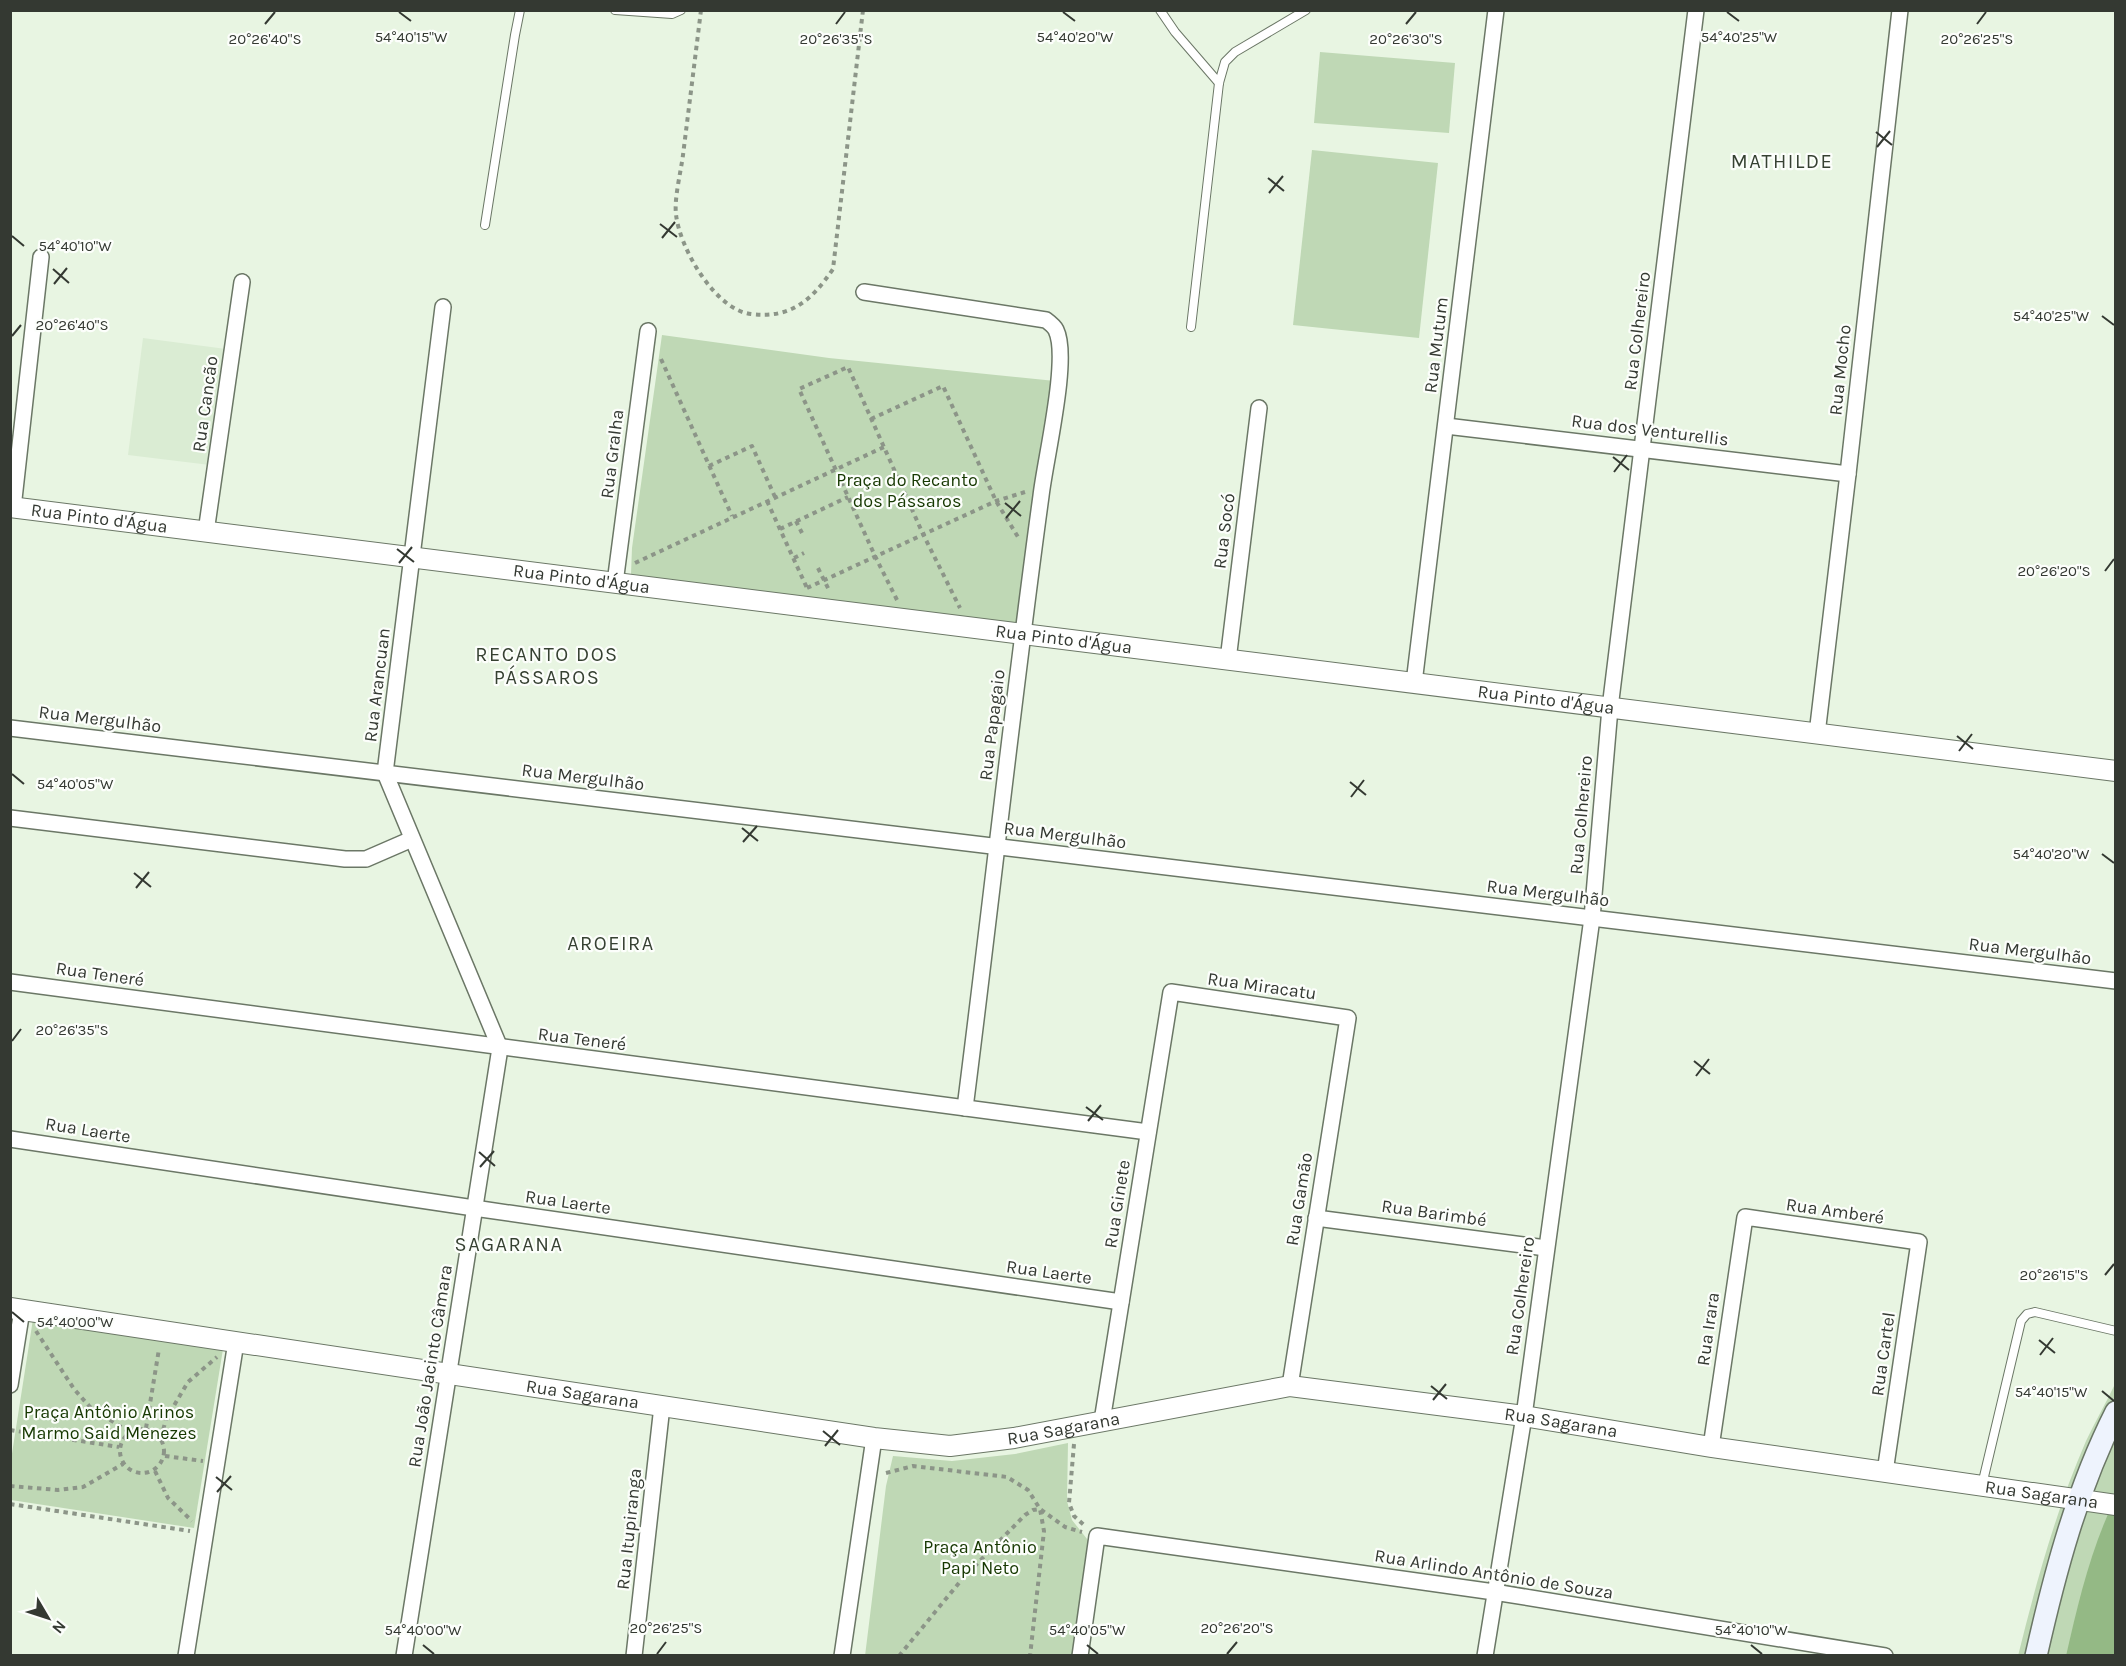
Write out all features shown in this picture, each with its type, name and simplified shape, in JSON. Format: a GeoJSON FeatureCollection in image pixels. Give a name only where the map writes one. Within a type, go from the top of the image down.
{"type":"FeatureCollection","features":[{"type":"Feature","properties":{"kind":"main road"},"geometry":{"type":"LineString","coordinates":[[2036,1656],[2051,1593],[2078,1501],[2115,1412]]}},
{"type":"Feature","properties":{"kind":"street","name":"Rua Mutum"},"geometry":{"type":"LineString","coordinates":[[1414,683],[1496,10]]}},
{"type":"Feature","properties":{"kind":"street","name":"Rua Colhereiro"},"geometry":{"type":"LineString","coordinates":[[1485,1656],[1524,1416],[1592,918],[1610,708],[1696,10]]}},
{"type":"Feature","properties":{"kind":"street","name":"Rua Mocho"},"geometry":{"type":"LineString","coordinates":[[1817,734],[1900,10]]}},
{"type":"Feature","properties":{"kind":"street"},"geometry":{"type":"LineString","coordinates":[[12,508],[41,257]]}},
{"type":"Feature","properties":{"kind":"street","name":"Rua Cancão"},"geometry":{"type":"LineString","coordinates":[[206,532],[242,282]]}},
{"type":"Feature","properties":{"kind":"street","name":"Rua Papagaio"},"geometry":{"type":"LineString","coordinates":[[864,291],[1046,320],[1055,328],[1059,341],[1060,377],[1042,486],[1022,634],[965,1108]]}},
{"type":"Feature","properties":{"kind":"street","name":"Rua Arancuan"},"geometry":{"type":"LineString","coordinates":[[443,307],[386,773],[500,1048]]}},
{"type":"Feature","properties":{"kind":"street","name":"Rua Gralha"},"geometry":{"type":"LineString","coordinates":[[616,577],[648,331]]}},
{"type":"Feature","properties":{"kind":"street","name":"Rua Socó"},"geometry":{"type":"LineString","coordinates":[[1228,660],[1259,408]]}},
{"type":"Feature","properties":{"kind":"street","name":"Rua dos Venturellis"},"geometry":{"type":"LineString","coordinates":[[1446,426],[1848,474]]}},
{"type":"Feature","properties":{"kind":"street","name":"Rua Pinto d'Água"},"geometry":{"type":"LineString","coordinates":[[12,508],[412,558],[616,577],[907,620],[2115,771]]}},
{"type":"Feature","properties":{"kind":"street","name":"Rua Mergulhão"},"geometry":{"type":"LineString","coordinates":[[10,728],[2115,981]]}},
{"type":"Feature","properties":{"kind":"street"},"geometry":{"type":"LineString","coordinates":[[10,818],[345,859],[366,859],[412,838]]}},
{"type":"Feature","properties":{"kind":"street","name":"Rua Teneré"},"geometry":{"type":"LineString","coordinates":[[10,982],[1148,1132]]}},
{"type":"Feature","properties":{"kind":"street","name":"Rua Miracatu"},"geometry":{"type":"LineString","coordinates":[[1171,992],[1348,1018]]}},
{"type":"Feature","properties":{"kind":"street","name":"Rua Ginete"},"geometry":{"type":"LineString","coordinates":[[1102,1421],[1171,992]]}},
{"type":"Feature","properties":{"kind":"street","name":"Rua Gamão"},"geometry":{"type":"LineString","coordinates":[[1290,1386],[1348,1018]]}},
{"type":"Feature","properties":{"kind":"street","name":"Rua João Jacinto Câmara"},"geometry":{"type":"LineString","coordinates":[[404,1656],[500,1048]]}},
{"type":"Feature","properties":{"kind":"street","name":"Rua Laerte"},"geometry":{"type":"LineString","coordinates":[[10,1138],[474,1209],[1121,1302]]}},
{"type":"Feature","properties":{"kind":"street","name":"Rua Amberé"},"geometry":{"type":"LineString","coordinates":[[1745,1217],[1919,1242]]}},
{"type":"Feature","properties":{"kind":"street","name":"Rua Irara"},"geometry":{"type":"LineString","coordinates":[[1711,1447],[1745,1217]]}},
{"type":"Feature","properties":{"kind":"street","name":"Rua Barimbé"},"geometry":{"type":"LineString","coordinates":[[1316,1218],[1546,1248]]}},
{"type":"Feature","properties":{"kind":"street","name":"Rua Cartel"},"geometry":{"type":"LineString","coordinates":[[1885,1472],[1919,1242]]}},
{"type":"Feature","properties":{"kind":"street"},"geometry":{"type":"LineString","coordinates":[[10,1385],[16,1309]]}},
{"type":"Feature","properties":{"kind":"street","name":"Rua Sagarana"},"geometry":{"type":"LineString","coordinates":[[16,1309],[874,1438],[950,1446],[1014,1438],[1290,1386],[1524,1416],[1711,1447],[2115,1505]]}},
{"type":"Feature","properties":{"kind":"street"},"geometry":{"type":"LineString","coordinates":[[186,1656],[236,1342]]}},
{"type":"Feature","properties":{"kind":"street","name":"Rua Itupiranga"},"geometry":{"type":"LineString","coordinates":[[634,1656],[662,1406]]}},
{"type":"Feature","properties":{"kind":"street"},"geometry":{"type":"LineString","coordinates":[[842,1656],[874,1438]]}},
{"type":"Feature","properties":{"kind":"street"},"geometry":{"type":"LineString","coordinates":[[1080,1656],[1097,1536]]}},
{"type":"Feature","properties":{"kind":"street","name":"Rua Arlindo Antônio de Souza"},"geometry":{"type":"LineString","coordinates":[[1097,1536],[1494,1592],[1885,1656]]}},
{"type":"Feature","properties":{"kind":"lane"},"geometry":{"type":"LineString","coordinates":[[485,225],[520,10]]}},
{"type":"Feature","properties":{"kind":"lane"},"geometry":{"type":"LineString","coordinates":[[615,10],[672,14],[681,10]]}},
{"type":"Feature","properties":{"kind":"lane"},"geometry":{"type":"LineString","coordinates":[[1160,10],[1175,32],[1219,83]]}},
{"type":"Feature","properties":{"kind":"lane"},"geometry":{"type":"LineString","coordinates":[[1191,327],[1219,83],[1226,62],[1235,52],[1306,10]]}},
{"type":"Feature","properties":{"kind":"lane"},"geometry":{"type":"LineString","coordinates":[[1982,1486],[2021,1321],[2027,1314],[2035,1312],[2115,1330]]}},
{"type":"Feature","properties":{"kind":"path"},"geometry":{"type":"LineString","coordinates":[[701,10],[676,213],[690,257],[704,281],[727,303],[745,314],[763,316],[796,308],[818,291],[833,269],[863,10]]}},
{"type":"Feature","properties":{"kind":"path"},"geometry":{"type":"LineString","coordinates":[[648,331],[732,516]]}},
{"type":"Feature","properties":{"kind":"path"},"geometry":{"type":"LineString","coordinates":[[907,620],[875,556],[799,389],[848,367],[923,534],[969,628]]}},
{"type":"Feature","properties":{"kind":"path"},"geometry":{"type":"LineString","coordinates":[[871,419],[943,386],[996,501],[1032,559]]}},
{"type":"Feature","properties":{"kind":"path"},"geometry":{"type":"LineString","coordinates":[[709,466],[752,446],[775,497]]}},
{"type":"Feature","properties":{"kind":"path"},"geometry":{"type":"LineString","coordinates":[[616,577],[732,516],[884,447]]}},
{"type":"Feature","properties":{"kind":"path"},"geometry":{"type":"LineString","coordinates":[[796,591],[996,501],[1042,486]]}},
{"type":"Feature","properties":{"kind":"path"},"geometry":{"type":"LineString","coordinates":[[780,529],[848,497]]}},
{"type":"Feature","properties":{"kind":"path"},"geometry":{"type":"LineString","coordinates":[[767,501],[807,588]]}},
{"type":"Feature","properties":{"kind":"path"},"geometry":{"type":"LineString","coordinates":[[796,521],[802,533]]}},
{"type":"Feature","properties":{"kind":"path"},"geometry":{"type":"LineString","coordinates":[[794,558],[804,554]]}},
{"type":"Feature","properties":{"kind":"path"},"geometry":{"type":"LineString","coordinates":[[16,1309],[74,1389],[90,1407],[129,1432]]}},
{"type":"Feature","properties":{"kind":"path"},"geometry":{"type":"LineString","coordinates":[[146,1428],[162,1331]]}},
{"type":"Feature","properties":{"kind":"path"},"geometry":{"type":"LineString","coordinates":[[161,1438],[146,1428],[129,1432],[119,1447],[123,1464],[137,1474],[155,1471],[165,1456],[161,1438],[166,1419],[188,1382],[236,1342]]}},
{"type":"Feature","properties":{"kind":"path"},"geometry":{"type":"LineString","coordinates":[[1075,1426],[1069,1503],[1074,1516],[1097,1536]]}},
{"type":"Feature","properties":{"kind":"path"},"geometry":{"type":"LineString","coordinates":[[10,1430],[119,1447]]}},
{"type":"Feature","properties":{"kind":"path"},"geometry":{"type":"LineString","coordinates":[[165,1456],[217,1463]]}},
{"type":"Feature","properties":{"kind":"path"},"geometry":{"type":"LineString","coordinates":[[10,1486],[58,1490],[83,1486],[123,1464]]}},
{"type":"Feature","properties":{"kind":"path"},"geometry":{"type":"LineString","coordinates":[[867,1484],[890,1471],[913,1466],[1007,1477],[1028,1490],[1040,1509],[1065,1527],[1097,1536]]}},
{"type":"Feature","properties":{"kind":"path"},"geometry":{"type":"LineString","coordinates":[[155,1471],[168,1498],[206,1534]]}},
{"type":"Feature","properties":{"kind":"path"},"geometry":{"type":"LineString","coordinates":[[10,1504],[206,1534]]}},
{"type":"Feature","properties":{"kind":"path"},"geometry":{"type":"LineString","coordinates":[[899,1656],[970,1570],[1025,1515],[1040,1509]]}},
{"type":"Feature","properties":{"kind":"path"},"geometry":{"type":"LineString","coordinates":[[1030,1656],[1044,1531],[1040,1509]]}},
{"type":"Feature","properties":{"kind":"shaded area"},"geometry":{"type":"Polygon","coordinates":[[[143,338],[226,349],[210,465],[128,455],[143,338]]]}},
{"type":"Feature","properties":{"kind":"green space"},"geometry":{"type":"Polygon","coordinates":[[[1320,52],[1455,63],[1449,133],[1314,123],[1320,52]]]}},
{"type":"Feature","properties":{"kind":"green space"},"geometry":{"type":"Polygon","coordinates":[[[1312,150],[1438,163],[1419,338],[1293,325],[1312,150]]]}},
{"type":"Feature","properties":{"kind":"green space","name":"Praça do Recanto dos Pássaros"},"geometry":{"type":"Polygon","coordinates":[[[662,335],[829,358],[1055,381],[1018,631],[631,574],[632,548],[662,335]]]}},
{"type":"Feature","properties":{"kind":"green space","name":"Praça Antônio Arinos Marmo Said Menezes"},"geometry":{"type":"Polygon","coordinates":[[[33,1319],[223,1349],[194,1528],[11,1500],[11,1460],[33,1319]]]}},
{"type":"Feature","properties":{"kind":"green space"},"geometry":{"type":"Polygon","coordinates":[[[2115,1384],[2115,1655],[2018,1656],[2065,1493],[2086,1441],[2115,1384]]]}},
{"type":"Feature","properties":{"kind":"green space","name":"Praça Antônio Papi Neto"},"geometry":{"type":"Polygon","coordinates":[[[1068,1443],[1067,1501],[1072,1520],[1091,1544],[1075,1655],[865,1656],[886,1486],[893,1456],[952,1461],[1015,1454],[1068,1443]]]}},
{"type":"Feature","properties":{"kind":"green space"},"geometry":{"type":"Polygon","coordinates":[[[2115,1499],[2115,1655],[2066,1656],[2092,1556],[2115,1499]]]}},
{"type":"Feature","properties":{"kind":"district","name":"MATHILDE"},"geometry":{"type":"Point","coordinates":[1782,161]}},
{"type":"Feature","properties":{"kind":"district","name":"RECANTO DOS PÁSSAROS"},"geometry":{"type":"Point","coordinates":[547,666]}},
{"type":"Feature","properties":{"kind":"district","name":"AROEIRA"},"geometry":{"type":"Point","coordinates":[611,943]}},
{"type":"Feature","properties":{"kind":"district","name":"SAGARANA"},"geometry":{"type":"Point","coordinates":[509,1244]}}]}
